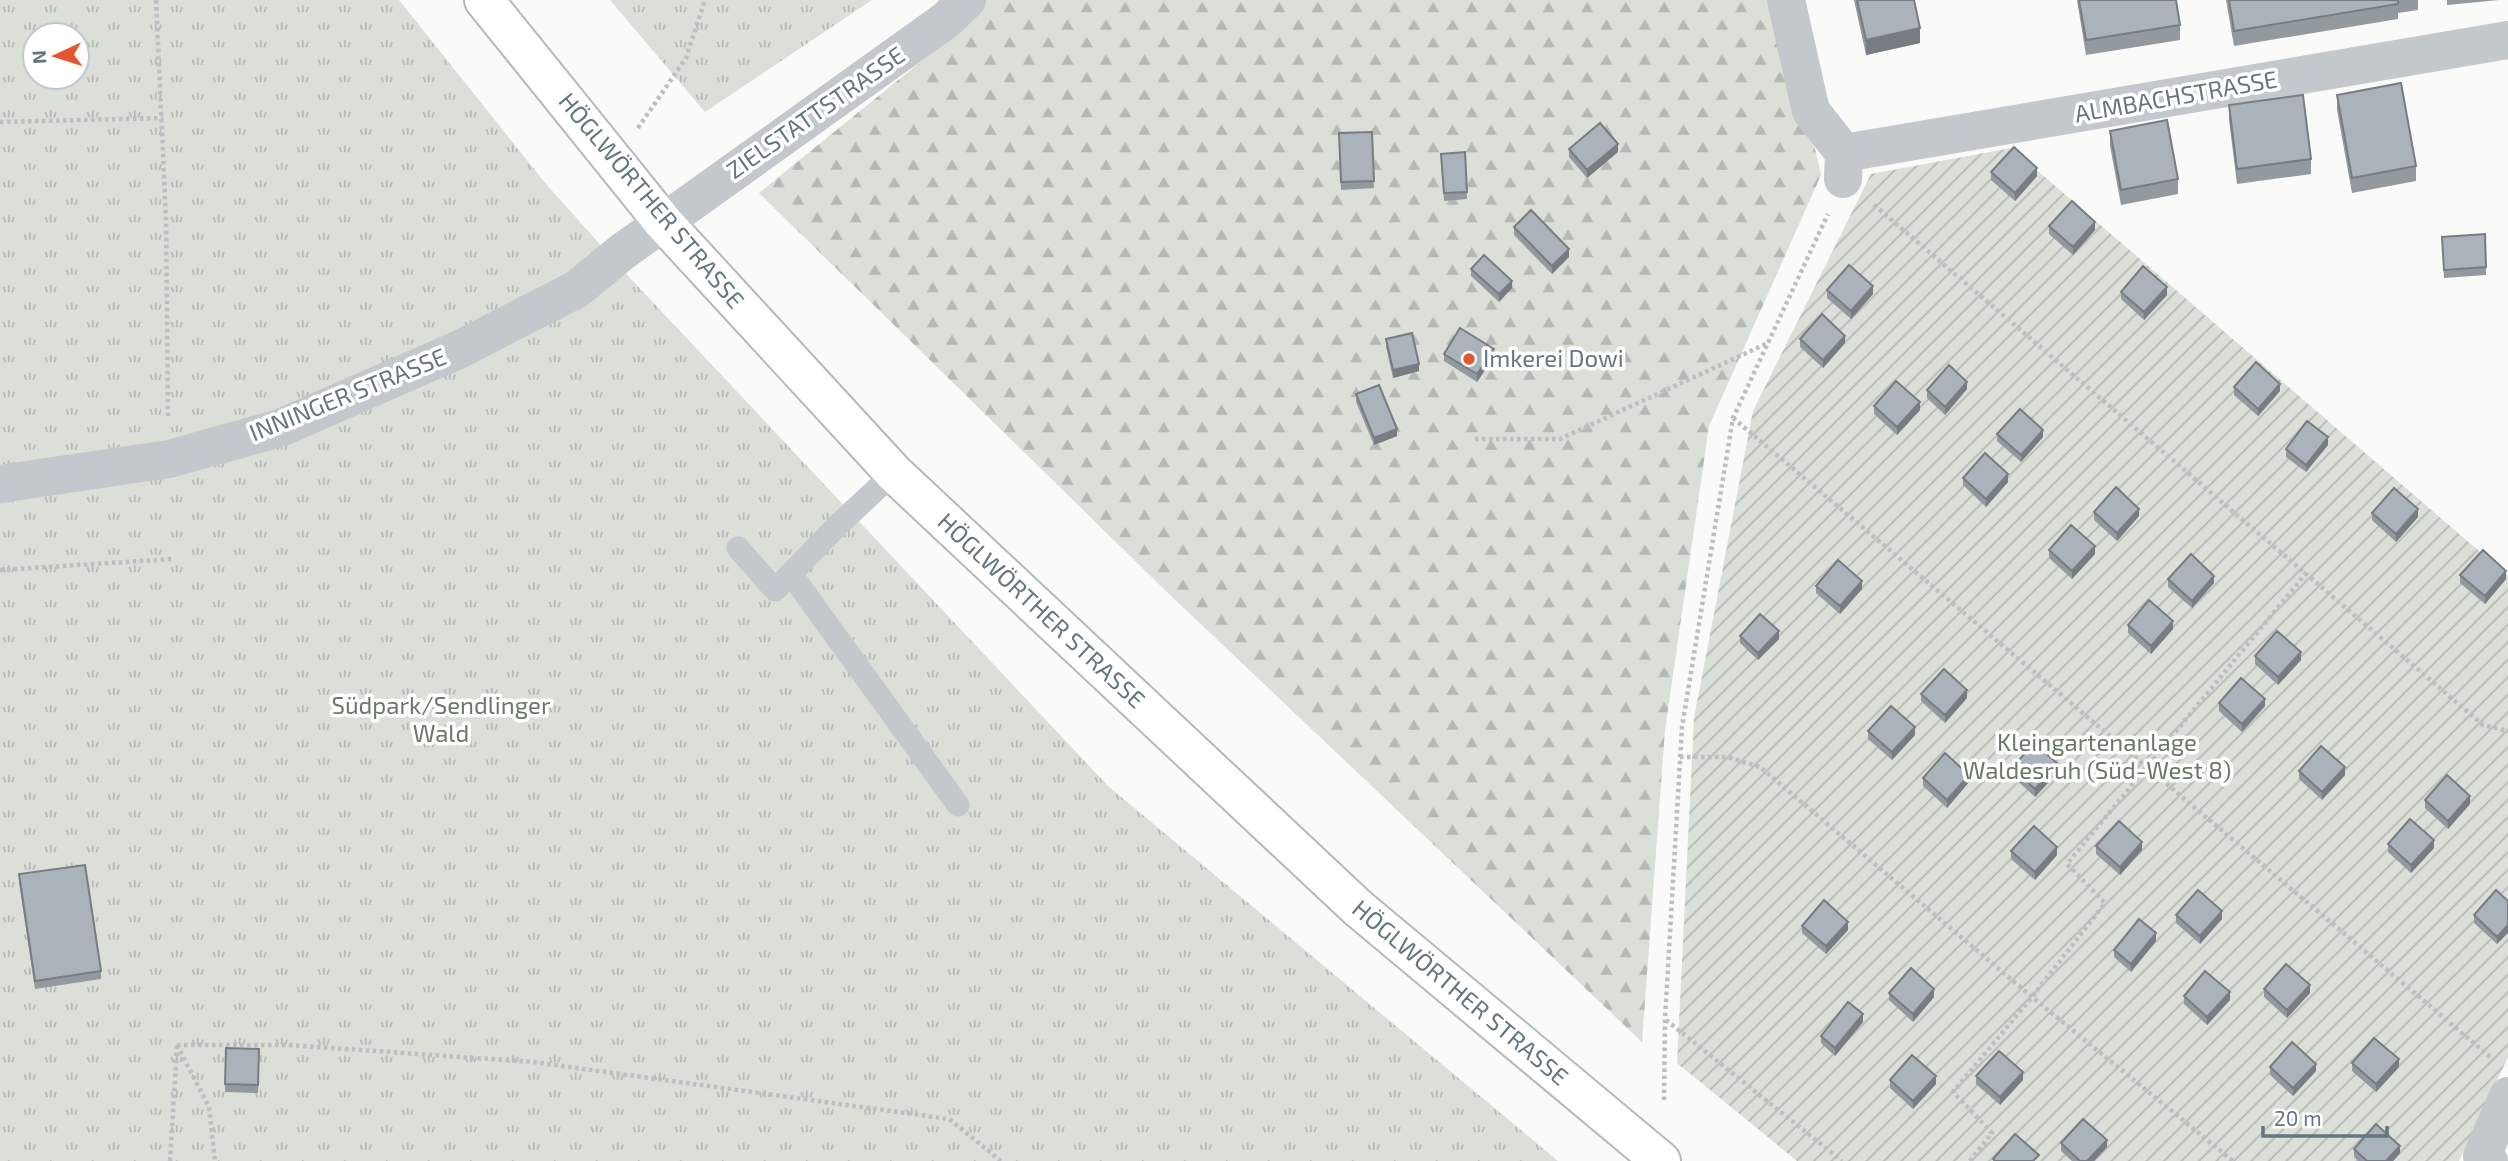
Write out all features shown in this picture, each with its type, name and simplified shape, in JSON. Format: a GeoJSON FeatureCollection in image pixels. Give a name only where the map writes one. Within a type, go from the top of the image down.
{"type":"FeatureCollection","features":[{"type":"Feature","properties":{"kind":"street","name":"HÖGLWÖRTHER STRASSE"},"geometry":{"type":"LineString","coordinates":[[484,0],[663,222],[894,474],[1358,908],[1661,1161]]}},
{"type":"Feature","properties":{"kind":"street","name":"ZIELSTATTSTRASSE"},"geometry":{"type":"LineString","coordinates":[[663,222],[946,20],[967,0]]}},
{"type":"Feature","properties":{"kind":"street"},"geometry":{"type":"LineString","coordinates":[[1786,0],[1811,111],[1844,166]]}},
{"type":"Feature","properties":{"kind":"street","name":"ALMBACHSTRASSE"},"geometry":{"type":"LineString","coordinates":[[1844,166],[2508,40]]}},
{"type":"Feature","properties":{"kind":"street","name":"INNINGER STRASSE"},"geometry":{"type":"LineString","coordinates":[[0,484],[169,459],[280,428],[458,350],[577,289],[663,222]]}},
{"type":"Feature","properties":{"kind":"street"},"geometry":{"type":"LineString","coordinates":[[2485,1158],[2503,1080]]}},
{"type":"Feature","properties":{"kind":"lane"},"geometry":{"type":"LineString","coordinates":[[738,548],[775,590],[894,474]]}},
{"type":"Feature","properties":{"kind":"lane"},"geometry":{"type":"LineString","coordinates":[[791,574],[958,805]]}},
{"type":"Feature","properties":{"kind":"path"},"geometry":{"type":"LineString","coordinates":[[156,0],[163,118],[169,459]]}},
{"type":"Feature","properties":{"kind":"path"},"geometry":{"type":"LineString","coordinates":[[637,129],[686,58],[705,0]]}},
{"type":"Feature","properties":{"kind":"path"},"geometry":{"type":"LineString","coordinates":[[0,122],[163,118]]}},
{"type":"Feature","properties":{"kind":"path"},"geometry":{"type":"LineString","coordinates":[[1664,1100],[1665,1019],[1682,727],[1733,418],[1769,342],[1844,166],[2483,725],[2508,731]]}},
{"type":"Feature","properties":{"kind":"path"},"geometry":{"type":"LineString","coordinates":[[1475,439],[1560,439],[1769,342]]}},
{"type":"Feature","properties":{"kind":"path"},"geometry":{"type":"LineString","coordinates":[[1733,418],[2149,767],[2503,1080]]}},
{"type":"Feature","properties":{"kind":"path"},"geometry":{"type":"LineString","coordinates":[[0,570],[172,559]]}},
{"type":"Feature","properties":{"kind":"path"},"geometry":{"type":"LineString","coordinates":[[1970,1161],[1992,1133],[1953,1092],[2105,903],[2067,863],[2149,767],[2307,572]]}},
{"type":"Feature","properties":{"kind":"path"},"geometry":{"type":"LineString","coordinates":[[1680,757],[1727,757],[1760,767],[2032,997],[2233,1161]]}},
{"type":"Feature","properties":{"kind":"path"},"geometry":{"type":"LineString","coordinates":[[1665,1019],[1842,1161]]}},
{"type":"Feature","properties":{"kind":"path"},"geometry":{"type":"LineString","coordinates":[[170,1161],[177,1045]]}},
{"type":"Feature","properties":{"kind":"path"},"geometry":{"type":"LineString","coordinates":[[177,1045],[209,1107],[215,1161]]}},
{"type":"Feature","properties":{"kind":"path"},"geometry":{"type":"LineString","coordinates":[[177,1045],[289,1045],[533,1062],[948,1119],[1001,1161]]}},
{"type":"Feature","properties":{"kind":"green space","name":"Südpark/Sendlinger Wald"},"geometry":{"type":"Polygon","coordinates":[[[0,0],[399,0],[546,184],[631,279],[1108,786],[1558,1161],[0,1161],[0,0]]]}},
{"type":"Feature","properties":{"kind":"green space"},"geometry":{"type":"Polygon","coordinates":[[[610,0],[872,0],[705,112],[610,0]]]}},
{"type":"Feature","properties":{"kind":"green space"},"geometry":{"type":"Polygon","coordinates":[[[986,0],[1781,0],[1821,175],[1709,426],[1665,730],[1642,1042],[1169,594],[759,193],[929,55],[986,0]]]}},
{"type":"Feature","properties":{"kind":"green space","name":"Kleingartenanlage Waldesruh (Süd-West 8)"},"geometry":{"type":"Polygon","coordinates":[[[2011,148],[2508,576],[2508,1057],[2459,1161],[1797,1161],[1677,1063],[1694,718],[1753,411],[1871,174],[2011,148]]]}},
{"type":"Feature","properties":{"kind":"building"},"geometry":{"type":"Polygon","coordinates":[[[1857,0],[1914,0],[1920,28],[1866,40],[1857,0]]]}},
{"type":"Feature","properties":{"kind":"building"},"geometry":{"type":"Polygon","coordinates":[[[2079,0],[2176,0],[2180,25],[2086,40],[2079,0]]]}},
{"type":"Feature","properties":{"kind":"building"},"geometry":{"type":"Polygon","coordinates":[[[2229,0],[2398,0],[2398,4],[2234,31],[2229,0]]]}},
{"type":"Feature","properties":{"kind":"building"},"geometry":{"type":"Polygon","coordinates":[[[2401,83],[2416,166],[2352,178],[2337,95],[2401,83]]]}},
{"type":"Feature","properties":{"kind":"building"},"geometry":{"type":"Polygon","coordinates":[[[2303,95],[2311,159],[2237,169],[2229,105],[2303,95]]]}},
{"type":"Feature","properties":{"kind":"building"},"geometry":{"type":"Polygon","coordinates":[[[2167,120],[2178,179],[2121,190],[2110,131],[2167,120]]]}},
{"type":"Feature","properties":{"kind":"building"},"geometry":{"type":"Polygon","coordinates":[[[1600,123],[1618,144],[1587,170],[1569,149],[1600,123]]]}},
{"type":"Feature","properties":{"kind":"building"},"geometry":{"type":"Polygon","coordinates":[[[1372,132],[1374,181],[1341,182],[1339,133],[1372,132]]]}},
{"type":"Feature","properties":{"kind":"building"},"geometry":{"type":"Polygon","coordinates":[[[2014,147],[2037,168],[2015,193],[1991,172],[2014,147]]]}},
{"type":"Feature","properties":{"kind":"building"},"geometry":{"type":"Polygon","coordinates":[[[1465,152],[1467,192],[1444,193],[1441,154],[1465,152]]]}},
{"type":"Feature","properties":{"kind":"building"},"geometry":{"type":"Polygon","coordinates":[[[2072,201],[2095,222],[2073,247],[2049,226],[2072,201]]]}},
{"type":"Feature","properties":{"kind":"building"},"geometry":{"type":"Polygon","coordinates":[[[1531,210],[1569,249],[1552,266],[1514,227],[1531,210]]]}},
{"type":"Feature","properties":{"kind":"building"},"geometry":{"type":"Polygon","coordinates":[[[2485,234],[2486,267],[2444,270],[2442,237],[2485,234]]]}},
{"type":"Feature","properties":{"kind":"building"},"geometry":{"type":"Polygon","coordinates":[[[1484,255],[1512,281],[1499,294],[1471,269],[1484,255]]]}},
{"type":"Feature","properties":{"kind":"building"},"geometry":{"type":"Polygon","coordinates":[[[1849,265],[1873,286],[1851,311],[1827,290],[1849,265]]]}},
{"type":"Feature","properties":{"kind":"building"},"geometry":{"type":"Polygon","coordinates":[[[2143,266],[2167,287],[2144,312],[2121,292],[2143,266]]]}},
{"type":"Feature","properties":{"kind":"building"},"geometry":{"type":"Polygon","coordinates":[[[1822,314],[1845,336],[1823,360],[1800,339],[1822,314]]]}},
{"type":"Feature","properties":{"kind":"building","name":"Imkerei Dowi"},"geometry":{"type":"Polygon","coordinates":[[[1460,328],[1494,349],[1477,374],[1444,354],[1460,328]]]}},
{"type":"Feature","properties":{"kind":"building"},"geometry":{"type":"Polygon","coordinates":[[[1412,333],[1419,364],[1393,370],[1386,339],[1412,333]]]}},
{"type":"Feature","properties":{"kind":"building"},"geometry":{"type":"Polygon","coordinates":[[[2256,362],[2280,384],[2258,409],[2234,387],[2256,362]]]}},
{"type":"Feature","properties":{"kind":"building"},"geometry":{"type":"Polygon","coordinates":[[[1949,365],[1967,382],[1945,407],[1927,390],[1949,365]]]}},
{"type":"Feature","properties":{"kind":"building"},"geometry":{"type":"Polygon","coordinates":[[[1896,381],[1920,402],[1897,427],[1874,406],[1896,381]]]}},
{"type":"Feature","properties":{"kind":"building"},"geometry":{"type":"Polygon","coordinates":[[[1379,385],[1397,429],[1374,438],[1356,394],[1379,385]]]}},
{"type":"Feature","properties":{"kind":"building"},"geometry":{"type":"Polygon","coordinates":[[[2020,409],[2043,430],[2021,455],[1997,434],[2020,409]]]}},
{"type":"Feature","properties":{"kind":"building"},"geometry":{"type":"Polygon","coordinates":[[[2307,421],[2328,437],[2306,465],[2286,449],[2307,421]]]}},
{"type":"Feature","properties":{"kind":"building"},"geometry":{"type":"Polygon","coordinates":[[[1985,453],[2008,474],[1986,499],[1963,478],[1985,453]]]}},
{"type":"Feature","properties":{"kind":"building"},"geometry":{"type":"Polygon","coordinates":[[[2116,487],[2139,509],[2117,533],[2094,512],[2116,487]]]}},
{"type":"Feature","properties":{"kind":"building"},"geometry":{"type":"Polygon","coordinates":[[[2394,488],[2418,509],[2396,534],[2372,513],[2394,488]]]}},
{"type":"Feature","properties":{"kind":"building"},"geometry":{"type":"Polygon","coordinates":[[[2071,525],[2095,546],[2072,571],[2049,550],[2071,525]]]}},
{"type":"Feature","properties":{"kind":"building"},"geometry":{"type":"Polygon","coordinates":[[[2483,550],[2506,571],[2485,596],[2460,575],[2483,550]]]}},
{"type":"Feature","properties":{"kind":"building"},"geometry":{"type":"Polygon","coordinates":[[[2191,554],[2214,576],[2192,601],[2168,579],[2191,554]]]}},
{"type":"Feature","properties":{"kind":"building"},"geometry":{"type":"Polygon","coordinates":[[[1838,560],[1862,581],[1840,606],[1816,586],[1838,560]]]}},
{"type":"Feature","properties":{"kind":"building"},"geometry":{"type":"Polygon","coordinates":[[[2149,600],[2173,621],[2151,646],[2128,625],[2149,600]]]}},
{"type":"Feature","properties":{"kind":"building"},"geometry":{"type":"Polygon","coordinates":[[[1760,614],[1779,631],[1758,653],[1740,636],[1760,614]]]}},
{"type":"Feature","properties":{"kind":"building"},"geometry":{"type":"Polygon","coordinates":[[[2277,631],[2301,652],[2278,677],[2255,656],[2277,631]]]}},
{"type":"Feature","properties":{"kind":"building"},"geometry":{"type":"Polygon","coordinates":[[[1944,669],[1967,690],[1945,715],[1921,694],[1944,669]]]}},
{"type":"Feature","properties":{"kind":"building"},"geometry":{"type":"Polygon","coordinates":[[[2241,678],[2265,699],[2242,724],[2219,703],[2241,678]]]}},
{"type":"Feature","properties":{"kind":"building"},"geometry":{"type":"Polygon","coordinates":[[[1891,706],[1915,727],[1892,752],[1868,731],[1891,706]]]}},
{"type":"Feature","properties":{"kind":"building"},"geometry":{"type":"Polygon","coordinates":[[[2034,743],[2058,764],[2035,789],[2012,768],[2034,743]]]}},
{"type":"Feature","properties":{"kind":"building"},"geometry":{"type":"Polygon","coordinates":[[[2321,746],[2345,767],[2322,792],[2299,771],[2321,746]]]}},
{"type":"Feature","properties":{"kind":"building"},"geometry":{"type":"Polygon","coordinates":[[[1945,753],[1969,775],[1947,800],[1923,778],[1945,753]]]}},
{"type":"Feature","properties":{"kind":"building"},"geometry":{"type":"Polygon","coordinates":[[[2447,775],[2470,796],[2448,821],[2425,800],[2447,775]]]}},
{"type":"Feature","properties":{"kind":"building"},"geometry":{"type":"Polygon","coordinates":[[[2410,819],[2434,840],[2411,865],[2388,844],[2410,819]]]}},
{"type":"Feature","properties":{"kind":"building"},"geometry":{"type":"Polygon","coordinates":[[[2119,821],[2142,842],[2120,867],[2096,846],[2119,821]]]}},
{"type":"Feature","properties":{"kind":"building"},"geometry":{"type":"Polygon","coordinates":[[[2034,826],[2057,847],[2035,872],[2011,851],[2034,826]]]}},
{"type":"Feature","properties":{"kind":"building"},"geometry":{"type":"Polygon","coordinates":[[[85,865],[101,971],[35,981],[19,874],[85,865]]]}},
{"type":"Feature","properties":{"kind":"building"},"geometry":{"type":"Polygon","coordinates":[[[2198,890],[2222,911],[2200,936],[2176,915],[2198,890]]]}},
{"type":"Feature","properties":{"kind":"building"},"geometry":{"type":"Polygon","coordinates":[[[2496,890],[2508,901],[2508,925],[2497,937],[2474,915],[2496,890]]]}},
{"type":"Feature","properties":{"kind":"building"},"geometry":{"type":"Polygon","coordinates":[[[1824,900],[1848,922],[1826,946],[1802,926],[1824,900]]]}},
{"type":"Feature","properties":{"kind":"building"},"geometry":{"type":"Polygon","coordinates":[[[2139,919],[2156,933],[2131,964],[2114,950],[2139,919]]]}},
{"type":"Feature","properties":{"kind":"building"},"geometry":{"type":"Polygon","coordinates":[[[2286,964],[2310,985],[2287,1010],[2264,989],[2286,964]]]}},
{"type":"Feature","properties":{"kind":"building"},"geometry":{"type":"Polygon","coordinates":[[[1911,968],[1934,989],[1913,1014],[1889,993],[1911,968]]]}},
{"type":"Feature","properties":{"kind":"building"},"geometry":{"type":"Polygon","coordinates":[[[2205,971],[2230,992],[2207,1017],[2184,996],[2205,971]]]}},
{"type":"Feature","properties":{"kind":"building"},"geometry":{"type":"Polygon","coordinates":[[[1848,1002],[1863,1014],[1835,1048],[1821,1036],[1848,1002]]]}},
{"type":"Feature","properties":{"kind":"building"},"geometry":{"type":"Polygon","coordinates":[[[2374,1038],[2399,1059],[2376,1084],[2352,1063],[2374,1038]]]}},
{"type":"Feature","properties":{"kind":"building"},"geometry":{"type":"Polygon","coordinates":[[[2292,1042],[2316,1064],[2293,1088],[2270,1067],[2292,1042]]]}},
{"type":"Feature","properties":{"kind":"building"},"geometry":{"type":"Polygon","coordinates":[[[226,1048],[259,1049],[258,1085],[225,1084],[226,1048]]]}},
{"type":"Feature","properties":{"kind":"building"},"geometry":{"type":"Polygon","coordinates":[[[1999,1051],[2023,1072],[2000,1097],[1976,1076],[1999,1051]]]}},
{"type":"Feature","properties":{"kind":"building"},"geometry":{"type":"Polygon","coordinates":[[[1912,1055],[1936,1076],[1913,1101],[1890,1080],[1912,1055]]]}},
{"type":"Feature","properties":{"kind":"building"},"geometry":{"type":"Polygon","coordinates":[[[2083,1119],[2107,1140],[2087,1161],[2080,1161],[2061,1143],[2083,1119]]]}},
{"type":"Feature","properties":{"kind":"building"},"geometry":{"type":"Polygon","coordinates":[[[2376,1124],[2400,1146],[2386,1161],[2367,1161],[2354,1149],[2376,1124]]]}},
{"type":"Feature","properties":{"kind":"building"},"geometry":{"type":"Polygon","coordinates":[[[2015,1134],[2039,1155],[2033,1161],[1995,1161],[1993,1159],[2015,1134]]]}},
{"type":"Feature","properties":{"kind":"place","name":"Imkerei Dowi"},"geometry":{"type":"Point","coordinates":[1469,359]}}]}
